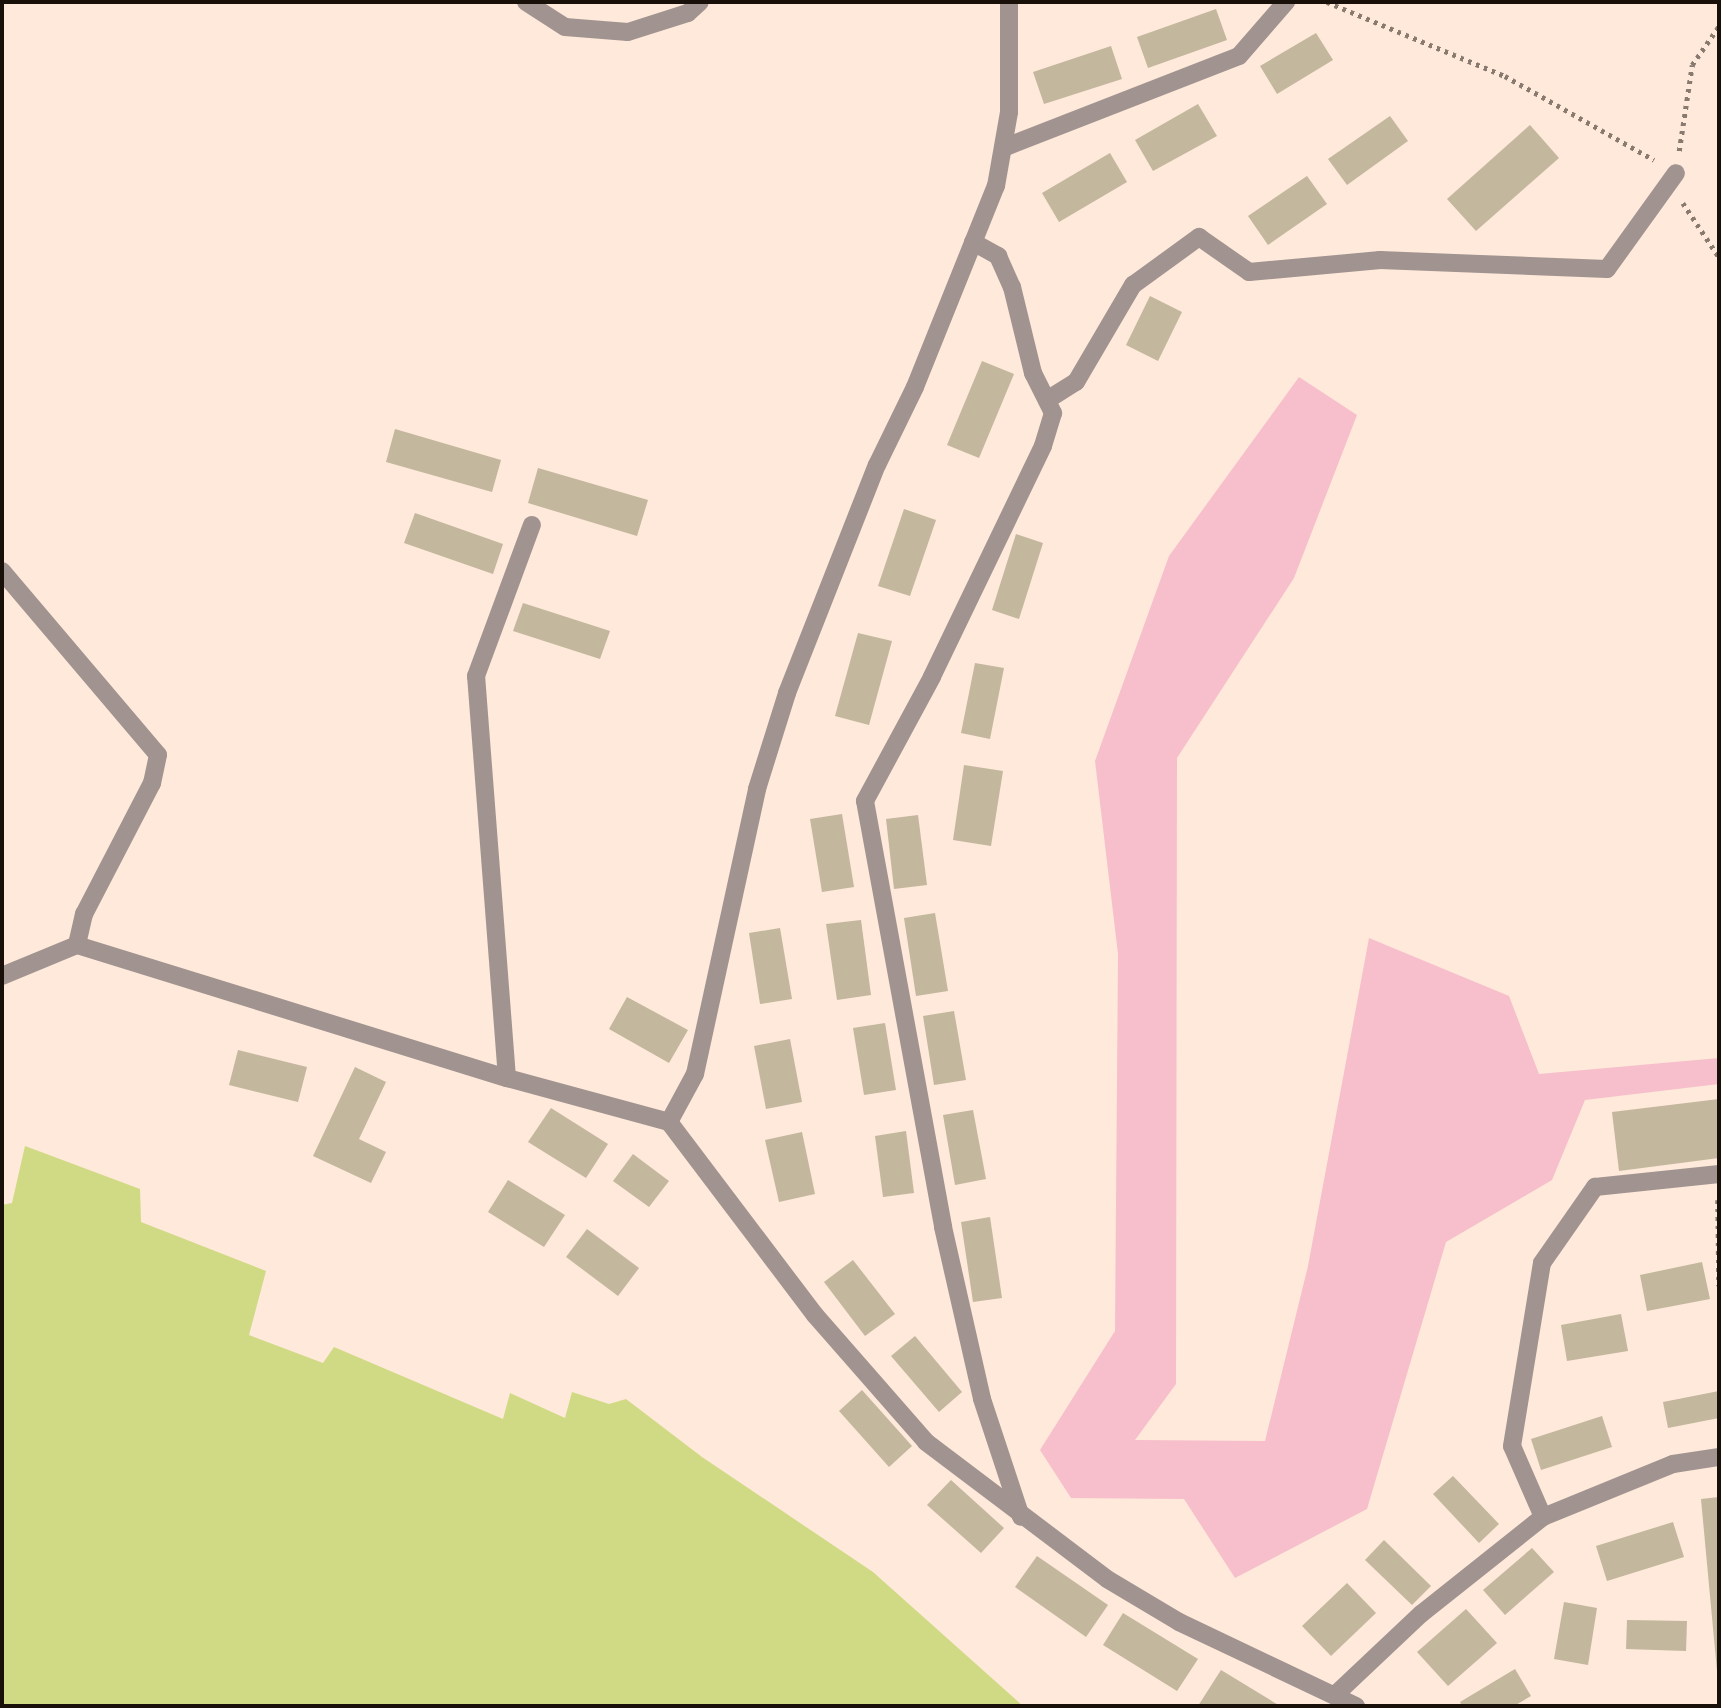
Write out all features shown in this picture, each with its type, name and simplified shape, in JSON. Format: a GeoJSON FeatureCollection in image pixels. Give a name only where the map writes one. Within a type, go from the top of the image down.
{"type":"FeatureCollection","features":[{"type":"Feature","properties":{"kind":"street"},"geometry":{"type":"LineString","coordinates":[[526,2],[565,27],[628,32],[688,13],[700,2]]}},
{"type":"Feature","properties":{"kind":"street"},"geometry":{"type":"LineString","coordinates":[[669,1122],[695,1074],[757,789],[787,693],[877,466],[915,387],[996,186],[1009,112],[1009,2]]}},
{"type":"Feature","properties":{"kind":"street"},"geometry":{"type":"LineString","coordinates":[[1003,148],[1240,56],[1286,2]]}},
{"type":"Feature","properties":{"kind":"street"},"geometry":{"type":"LineString","coordinates":[[1047,400],[1076,382],[1133,285],[1199,237],[1249,272],[1380,260],[1607,269],[1676,173]]}},
{"type":"Feature","properties":{"kind":"street"},"geometry":{"type":"LineString","coordinates":[[973,242],[998,256],[1012,287],[1033,373],[1054,412],[1044,446],[932,677],[865,801],[943,1227],[982,1399],[1021,1517]]}},
{"type":"Feature","properties":{"kind":"street"},"geometry":{"type":"LineString","coordinates":[[507,1078],[476,676],[532,525]]}},
{"type":"Feature","properties":{"kind":"street"},"geometry":{"type":"LineString","coordinates":[[2,570],[158,755],[152,783],[84,914],[77,945]]}},
{"type":"Feature","properties":{"kind":"street"},"geometry":{"type":"LineString","coordinates":[[2,976],[77,945],[507,1078],[669,1122],[815,1315],[926,1442],[1021,1517],[1107,1579],[1179,1622],[1356,1706]]}},
{"type":"Feature","properties":{"kind":"street"},"geometry":{"type":"LineString","coordinates":[[1544,1517],[1512,1446],[1542,1263],[1595,1187],[1719,1174]]}},
{"type":"Feature","properties":{"kind":"street"},"geometry":{"type":"LineString","coordinates":[[1335,1695],[1421,1614],[1544,1517],[1673,1464],[1719,1457]]}},
{"type":"Feature","properties":{"kind":"path"},"geometry":{"type":"LineString","coordinates":[[1327,2],[1505,76],[1676,173]]}},
{"type":"Feature","properties":{"kind":"path"},"geometry":{"type":"LineString","coordinates":[[1719,26],[1692,65],[1676,173],[1676,193],[1719,257]]}},
{"type":"Feature","properties":{"kind":"path"},"geometry":{"type":"LineString","coordinates":[[1719,1174],[1719,1286]]}},
{"type":"Feature","properties":{"kind":"shaded area"},"geometry":{"type":"Polygon","coordinates":[[[1299,377],[1357,415],[1294,578],[1177,758],[1176,1384],[1135,1440],[1265,1441],[1308,1266],[1369,938],[1509,996],[1539,1074],[1719,1058],[1719,1084],[1585,1100],[1552,1180],[1446,1242],[1367,1509],[1235,1578],[1184,1499],[1071,1498],[1040,1450],[1115,1331],[1118,954],[1095,761],[1169,556],[1299,377]]]}},
{"type":"Feature","properties":{"kind":"shaded area"},"geometry":{"type":"Polygon","coordinates":[[[25,1146],[140,1189],[141,1222],[266,1271],[249,1335],[323,1363],[334,1347],[503,1419],[510,1393],[565,1418],[572,1392],[609,1404],[626,1399],[702,1457],[873,1572],[1023,1706],[2,1706],[2,1205],[12,1203],[25,1146]]]}},
{"type":"Feature","properties":{"kind":"building"},"geometry":{"type":"Polygon","coordinates":[[[1216,9],[1227,40],[1148,68],[1137,37],[1216,9]]]}},
{"type":"Feature","properties":{"kind":"building"},"geometry":{"type":"Polygon","coordinates":[[[1316,33],[1333,60],[1277,94],[1260,66],[1316,33]]]}},
{"type":"Feature","properties":{"kind":"building"},"geometry":{"type":"Polygon","coordinates":[[[1111,46],[1122,79],[1044,104],[1033,72],[1111,46]]]}},
{"type":"Feature","properties":{"kind":"building"},"geometry":{"type":"Polygon","coordinates":[[[1198,104],[1217,136],[1153,171],[1135,140],[1198,104]]]}},
{"type":"Feature","properties":{"kind":"building"},"geometry":{"type":"Polygon","coordinates":[[[1390,116],[1408,141],[1347,185],[1328,159],[1390,116]]]}},
{"type":"Feature","properties":{"kind":"building"},"geometry":{"type":"Polygon","coordinates":[[[1530,125],[1559,158],[1476,231],[1447,199],[1530,125]]]}},
{"type":"Feature","properties":{"kind":"building"},"geometry":{"type":"Polygon","coordinates":[[[1110,153],[1127,182],[1059,222],[1042,193],[1110,153]]]}},
{"type":"Feature","properties":{"kind":"building"},"geometry":{"type":"Polygon","coordinates":[[[1307,176],[1327,204],[1268,245],[1248,216],[1307,176]]]}},
{"type":"Feature","properties":{"kind":"building"},"geometry":{"type":"Polygon","coordinates":[[[1150,296],[1182,312],[1158,361],[1126,345],[1150,296]]]}},
{"type":"Feature","properties":{"kind":"building"},"geometry":{"type":"Polygon","coordinates":[[[982,361],[1014,374],[979,458],[947,445],[982,361]]]}},
{"type":"Feature","properties":{"kind":"building"},"geometry":{"type":"Polygon","coordinates":[[[395,429],[501,460],[492,492],[386,462],[395,429]]]}},
{"type":"Feature","properties":{"kind":"building"},"geometry":{"type":"Polygon","coordinates":[[[538,468],[648,500],[637,536],[528,503],[538,468]]]}},
{"type":"Feature","properties":{"kind":"building"},"geometry":{"type":"Polygon","coordinates":[[[904,509],[936,520],[910,596],[878,586],[904,509]]]}},
{"type":"Feature","properties":{"kind":"building"},"geometry":{"type":"Polygon","coordinates":[[[415,513],[503,544],[493,574],[404,543],[415,513]]]}},
{"type":"Feature","properties":{"kind":"building"},"geometry":{"type":"Polygon","coordinates":[[[1016,534],[1043,543],[1019,619],[992,610],[1016,534]]]}},
{"type":"Feature","properties":{"kind":"building"},"geometry":{"type":"Polygon","coordinates":[[[523,603],[610,631],[600,659],[513,631],[523,603]]]}},
{"type":"Feature","properties":{"kind":"building"},"geometry":{"type":"Polygon","coordinates":[[[858,633],[892,641],[869,725],[835,716],[858,633]]]}},
{"type":"Feature","properties":{"kind":"building"},"geometry":{"type":"Polygon","coordinates":[[[975,663],[1004,668],[990,739],[961,733],[975,663]]]}},
{"type":"Feature","properties":{"kind":"building"},"geometry":{"type":"Polygon","coordinates":[[[964,765],[1003,771],[991,846],[953,840],[964,765]]]}},
{"type":"Feature","properties":{"kind":"building"},"geometry":{"type":"Polygon","coordinates":[[[842,814],[854,887],[822,892],[810,819],[842,814]]]}},
{"type":"Feature","properties":{"kind":"building"},"geometry":{"type":"Polygon","coordinates":[[[918,815],[927,885],[894,889],[886,819],[918,815]]]}},
{"type":"Feature","properties":{"kind":"building"},"geometry":{"type":"Polygon","coordinates":[[[935,913],[948,991],[916,996],[904,918],[935,913]]]}},
{"type":"Feature","properties":{"kind":"building"},"geometry":{"type":"Polygon","coordinates":[[[861,920],[871,995],[837,1000],[826,924],[861,920]]]}},
{"type":"Feature","properties":{"kind":"building"},"geometry":{"type":"Polygon","coordinates":[[[780,928],[792,999],[760,1004],[749,933],[780,928]]]}},
{"type":"Feature","properties":{"kind":"building"},"geometry":{"type":"Polygon","coordinates":[[[627,997],[688,1030],[669,1063],[609,1029],[627,997]]]}},
{"type":"Feature","properties":{"kind":"building"},"geometry":{"type":"Polygon","coordinates":[[[954,1011],[966,1080],[934,1085],[923,1016],[954,1011]]]}},
{"type":"Feature","properties":{"kind":"building"},"geometry":{"type":"Polygon","coordinates":[[[885,1023],[896,1090],[864,1095],[853,1028],[885,1023]]]}},
{"type":"Feature","properties":{"kind":"building"},"geometry":{"type":"Polygon","coordinates":[[[790,1039],[802,1102],[766,1109],[754,1046],[790,1039]]]}},
{"type":"Feature","properties":{"kind":"building"},"geometry":{"type":"Polygon","coordinates":[[[238,1050],[307,1067],[298,1102],[229,1085],[238,1050]]]}},
{"type":"Feature","properties":{"kind":"building"},"geometry":{"type":"Polygon","coordinates":[[[355,1067],[386,1082],[359,1139],[386,1152],[371,1183],[313,1156],[355,1067]]]}},
{"type":"Feature","properties":{"kind":"building"},"geometry":{"type":"Polygon","coordinates":[[[1719,1099],[1719,1158],[1619,1171],[1612,1112],[1719,1099]]]}},
{"type":"Feature","properties":{"kind":"building"},"geometry":{"type":"Polygon","coordinates":[[[551,1108],[608,1144],[586,1178],[528,1142],[551,1108]]]}},
{"type":"Feature","properties":{"kind":"building"},"geometry":{"type":"Polygon","coordinates":[[[973,1110],[986,1179],[955,1185],[943,1115],[973,1110]]]}},
{"type":"Feature","properties":{"kind":"building"},"geometry":{"type":"Polygon","coordinates":[[[906,1131],[914,1193],[883,1197],[875,1136],[906,1131]]]}},
{"type":"Feature","properties":{"kind":"building"},"geometry":{"type":"Polygon","coordinates":[[[802,1132],[815,1194],[779,1202],[765,1140],[802,1132]]]}},
{"type":"Feature","properties":{"kind":"building"},"geometry":{"type":"Polygon","coordinates":[[[633,1154],[669,1181],[649,1207],[613,1181],[633,1154]]]}},
{"type":"Feature","properties":{"kind":"building"},"geometry":{"type":"Polygon","coordinates":[[[508,1180],[565,1215],[544,1247],[488,1212],[508,1180]]]}},
{"type":"Feature","properties":{"kind":"building"},"geometry":{"type":"Polygon","coordinates":[[[990,1217],[1002,1298],[973,1302],[961,1222],[990,1217]]]}},
{"type":"Feature","properties":{"kind":"building"},"geometry":{"type":"Polygon","coordinates":[[[587,1229],[639,1268],[618,1296],[566,1257],[587,1229]]]}},
{"type":"Feature","properties":{"kind":"building"},"geometry":{"type":"Polygon","coordinates":[[[853,1260],[895,1314],[865,1336],[824,1282],[853,1260]]]}},
{"type":"Feature","properties":{"kind":"building"},"geometry":{"type":"Polygon","coordinates":[[[1702,1262],[1710,1299],[1647,1311],[1640,1275],[1702,1262]]]}},
{"type":"Feature","properties":{"kind":"building"},"geometry":{"type":"Polygon","coordinates":[[[1621,1314],[1628,1351],[1567,1361],[1561,1325],[1621,1314]]]}},
{"type":"Feature","properties":{"kind":"building"},"geometry":{"type":"Polygon","coordinates":[[[915,1336],[962,1392],[939,1412],[891,1356],[915,1336]]]}},
{"type":"Feature","properties":{"kind":"building"},"geometry":{"type":"Polygon","coordinates":[[[862,1390],[912,1446],[889,1467],[839,1411],[862,1390]]]}},
{"type":"Feature","properties":{"kind":"building"},"geometry":{"type":"Polygon","coordinates":[[[1719,1391],[1719,1418],[1668,1428],[1663,1402],[1719,1391]]]}},
{"type":"Feature","properties":{"kind":"building"},"geometry":{"type":"Polygon","coordinates":[[[1602,1416],[1612,1447],[1541,1470],[1531,1439],[1602,1416]]]}},
{"type":"Feature","properties":{"kind":"building"},"geometry":{"type":"Polygon","coordinates":[[[1453,1476],[1499,1524],[1479,1543],[1433,1494],[1453,1476]]]}},
{"type":"Feature","properties":{"kind":"building"},"geometry":{"type":"Polygon","coordinates":[[[951,1480],[1004,1528],[981,1553],[927,1505],[951,1480]]]}},
{"type":"Feature","properties":{"kind":"building"},"geometry":{"type":"Polygon","coordinates":[[[1719,1497],[1719,1671],[1717,1671],[1701,1499],[1719,1497]]]}},
{"type":"Feature","properties":{"kind":"building"},"geometry":{"type":"Polygon","coordinates":[[[1673,1522],[1684,1557],[1607,1581],[1596,1546],[1673,1522]]]}},
{"type":"Feature","properties":{"kind":"building"},"geometry":{"type":"Polygon","coordinates":[[[1384,1540],[1431,1586],[1412,1605],[1365,1560],[1384,1540]]]}},
{"type":"Feature","properties":{"kind":"building"},"geometry":{"type":"Polygon","coordinates":[[[1532,1548],[1554,1572],[1505,1615],[1483,1590],[1532,1548]]]}},
{"type":"Feature","properties":{"kind":"building"},"geometry":{"type":"Polygon","coordinates":[[[1037,1556],[1108,1605],[1086,1637],[1015,1587],[1037,1556]]]}},
{"type":"Feature","properties":{"kind":"building"},"geometry":{"type":"Polygon","coordinates":[[[1347,1583],[1376,1613],[1331,1656],[1302,1626],[1347,1583]]]}},
{"type":"Feature","properties":{"kind":"building"},"geometry":{"type":"Polygon","coordinates":[[[1564,1602],[1597,1608],[1588,1665],[1554,1659],[1564,1602]]]}},
{"type":"Feature","properties":{"kind":"building"},"geometry":{"type":"Polygon","coordinates":[[[1466,1609],[1497,1643],[1448,1686],[1417,1652],[1466,1609]]]}},
{"type":"Feature","properties":{"kind":"building"},"geometry":{"type":"Polygon","coordinates":[[[1123,1613],[1198,1659],[1177,1691],[1103,1645],[1123,1613]]]}},
{"type":"Feature","properties":{"kind":"building"},"geometry":{"type":"Polygon","coordinates":[[[1627,1620],[1687,1621],[1686,1651],[1626,1649],[1627,1620]]]}},
{"type":"Feature","properties":{"kind":"building"},"geometry":{"type":"Polygon","coordinates":[[[1515,1669],[1531,1696],[1514,1706],[1462,1706],[1460,1702],[1515,1669]]]}},
{"type":"Feature","properties":{"kind":"building"},"geometry":{"type":"Polygon","coordinates":[[[1221,1670],[1280,1706],[1198,1706],[1221,1670]]]}}]}
